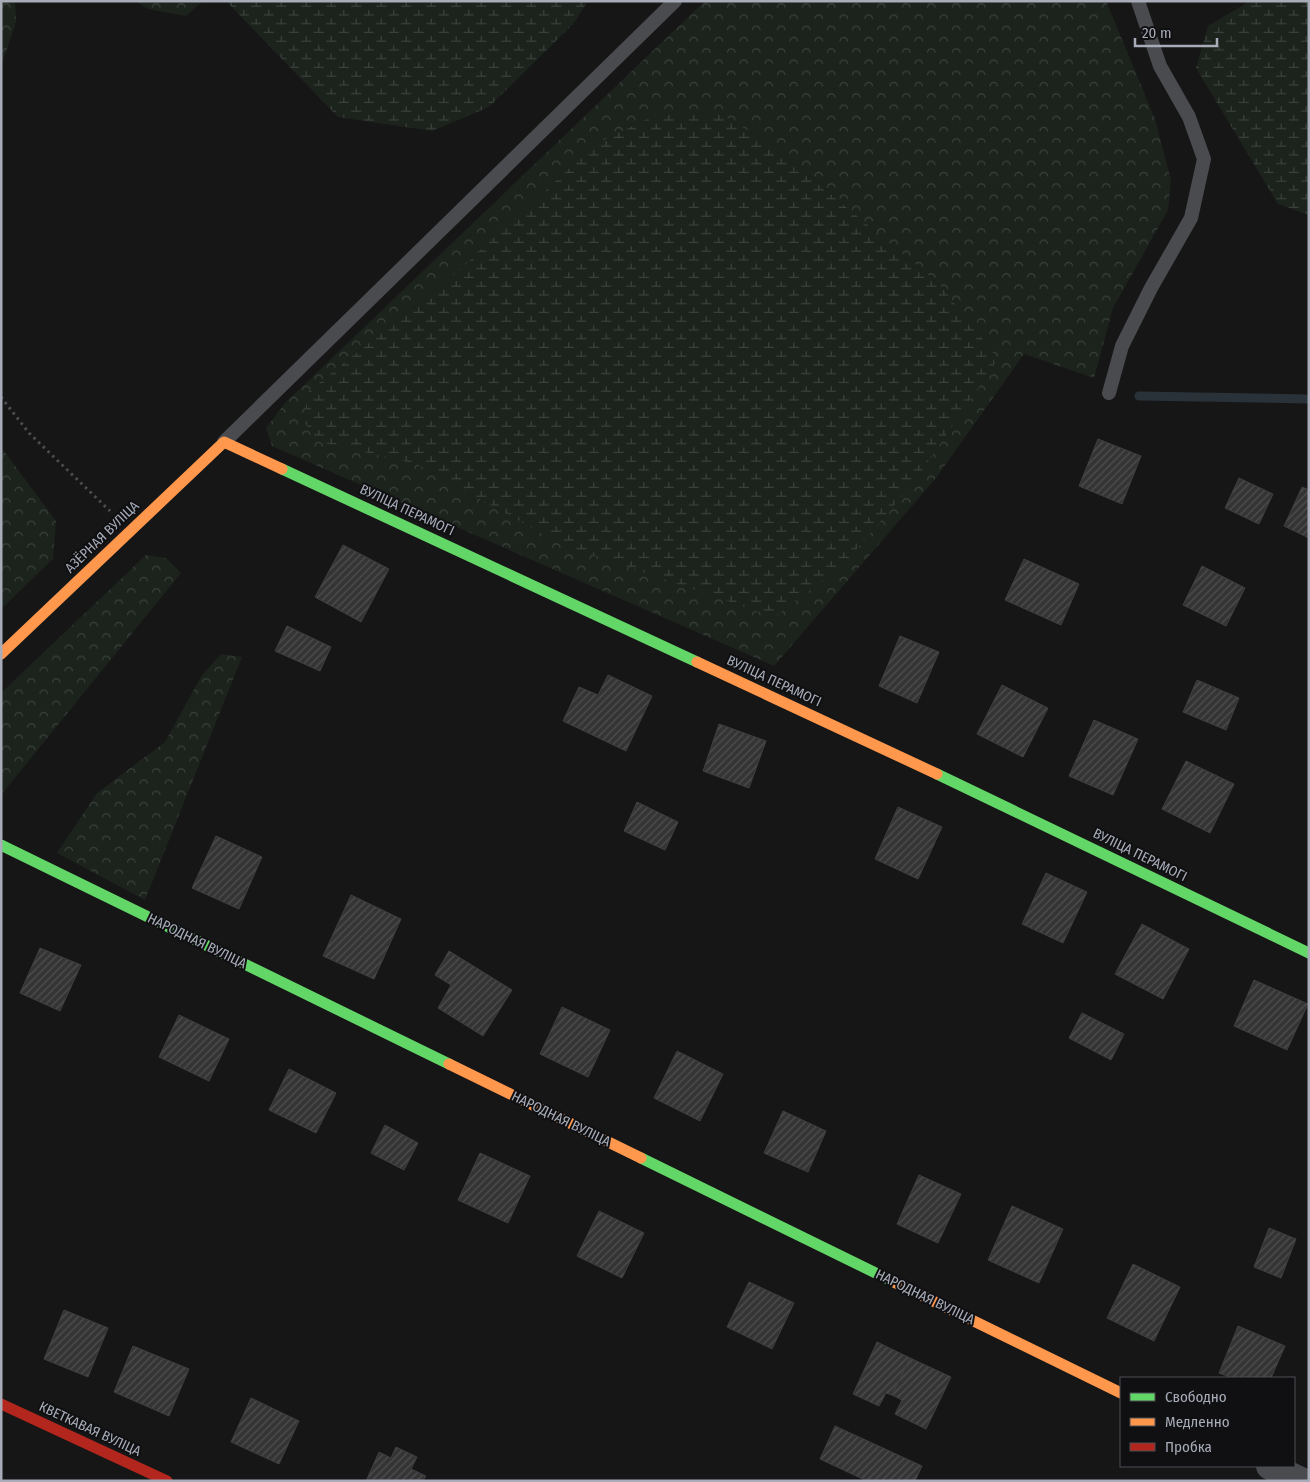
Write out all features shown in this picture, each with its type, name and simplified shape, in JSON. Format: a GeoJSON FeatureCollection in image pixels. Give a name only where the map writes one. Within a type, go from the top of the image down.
{"type":"FeatureCollection","features":[{"type":"Feature","properties":{"kind":"street","name":"АЗЁРНАЯ ВУЛІЦА"},"geometry":{"type":"LineString","coordinates":[[1,654],[224,442]]}},
{"type":"Feature","properties":{"kind":"street","name":"ВУЛІЦА ПЕРАМОГІ"},"geometry":{"type":"LineString","coordinates":[[224,442],[933,772],[1309,953]]}},
{"type":"Feature","properties":{"kind":"street","name":"НАРОДНАЯ ВУЛІЦА"},"geometry":{"type":"LineString","coordinates":[[1,845],[1120,1393]]}},
{"type":"Feature","properties":{"kind":"street","name":"КВЕТКАВАЯ ВУЛІЦА"},"geometry":{"type":"LineString","coordinates":[[1,1404],[140,1475],[167,1481]]}},
{"type":"Feature","properties":{"kind":"street"},"geometry":{"type":"LineString","coordinates":[[1272,1467],[1301,1481]]}},
{"type":"Feature","properties":{"kind":"lane"},"geometry":{"type":"LineString","coordinates":[[224,442],[674,1]]}},
{"type":"Feature","properties":{"kind":"lane"},"geometry":{"type":"LineString","coordinates":[[1109,393],[1122,346],[1151,288],[1191,218],[1204,159],[1189,117],[1160,66],[1138,1]]}},
{"type":"Feature","properties":{"kind":"path"},"geometry":{"type":"LineString","coordinates":[[1,397],[29,433],[130,530]]}},
{"type":"Feature","properties":{"kind":"green space"},"geometry":{"type":"Polygon","coordinates":[[[1,1],[15,1],[16,22],[2,64],[1,1]]]}},
{"type":"Feature","properties":{"kind":"green space"},"geometry":{"type":"Polygon","coordinates":[[[135,1],[203,1],[186,16],[148,9],[135,1]]]}},
{"type":"Feature","properties":{"kind":"green space"},"geometry":{"type":"Polygon","coordinates":[[[226,1],[588,1],[574,23],[489,107],[432,131],[338,117],[226,1]]]}},
{"type":"Feature","properties":{"kind":"green space"},"geometry":{"type":"Polygon","coordinates":[[[705,1],[1106,1],[1155,119],[1171,180],[1168,210],[1113,308],[1094,378],[1024,354],[936,478],[774,666],[272,446],[266,428],[285,403],[705,1]],[[721,114],[457,272],[309,391],[417,464],[561,544],[940,285],[774,147],[721,114]]]}},
{"type":"Feature","properties":{"kind":"green space"},"geometry":{"type":"Polygon","coordinates":[[[1250,1],[1309,1],[1309,215],[1278,204],[1196,68],[1208,26],[1250,1]]]}},
{"type":"Feature","properties":{"kind":"green space"},"geometry":{"type":"Polygon","coordinates":[[[721,114],[774,147],[940,285],[998,359],[915,481],[842,566],[774,617],[561,544],[417,464],[320,442],[303,421],[309,391],[457,272],[597,143],[656,115],[721,114]]]}},
{"type":"Feature","properties":{"kind":"green space"},"geometry":{"type":"Polygon","coordinates":[[[1,447],[56,521],[53,559],[1,609],[1,447]]]}},
{"type":"Feature","properties":{"kind":"green space"},"geometry":{"type":"Polygon","coordinates":[[[146,555],[166,558],[181,573],[1,795],[1,693],[146,555]]]}},
{"type":"Feature","properties":{"kind":"green space"},"geometry":{"type":"Polygon","coordinates":[[[221,654],[242,657],[145,900],[57,853],[97,793],[165,742],[202,675],[221,654]]]}},
{"type":"Feature","properties":{"kind":"building"},"geometry":{"type":"Polygon","coordinates":[[[1098,439],[1141,456],[1122,504],[1079,486],[1098,439]]]}},
{"type":"Feature","properties":{"kind":"building"},"geometry":{"type":"Polygon","coordinates":[[[1239,478],[1273,494],[1259,524],[1225,508],[1239,478]]]}},
{"type":"Feature","properties":{"kind":"building"},"geometry":{"type":"Polygon","coordinates":[[[1302,487],[1309,490],[1309,538],[1284,526],[1302,487]]]}},
{"type":"Feature","properties":{"kind":"building"},"geometry":{"type":"Polygon","coordinates":[[[343,545],[389,569],[361,622],[315,597],[343,545]]]}},
{"type":"Feature","properties":{"kind":"building"},"geometry":{"type":"Polygon","coordinates":[[[1024,559],[1079,584],[1061,625],[1005,600],[1024,559]]]}},
{"type":"Feature","properties":{"kind":"building"},"geometry":{"type":"Polygon","coordinates":[[[1202,566],[1245,588],[1226,626],[1183,605],[1202,566]]]}},
{"type":"Feature","properties":{"kind":"building"},"geometry":{"type":"Polygon","coordinates":[[[287,626],[331,647],[320,671],[275,651],[287,626]]]}},
{"type":"Feature","properties":{"kind":"building"},"geometry":{"type":"Polygon","coordinates":[[[900,636],[939,652],[917,703],[879,686],[900,636]]]}},
{"type":"Feature","properties":{"kind":"building"},"geometry":{"type":"Polygon","coordinates":[[[608,675],[652,696],[626,751],[563,721],[579,687],[598,695],[608,675]]]}},
{"type":"Feature","properties":{"kind":"building"},"geometry":{"type":"Polygon","coordinates":[[[1197,680],[1239,698],[1226,730],[1183,712],[1197,680]]]}},
{"type":"Feature","properties":{"kind":"building"},"geometry":{"type":"Polygon","coordinates":[[[1002,685],[1048,708],[1023,757],[977,734],[1002,685]]]}},
{"type":"Feature","properties":{"kind":"building"},"geometry":{"type":"Polygon","coordinates":[[[1094,720],[1138,739],[1113,795],[1069,776],[1094,720]]]}},
{"type":"Feature","properties":{"kind":"building"},"geometry":{"type":"Polygon","coordinates":[[[719,724],[766,741],[749,788],[703,771],[719,724]]]}},
{"type":"Feature","properties":{"kind":"building"},"geometry":{"type":"Polygon","coordinates":[[[1186,761],[1234,784],[1210,833],[1162,809],[1186,761]]]}},
{"type":"Feature","properties":{"kind":"building"},"geometry":{"type":"Polygon","coordinates":[[[637,802],[678,822],[665,850],[624,831],[637,802]]]}},
{"type":"Feature","properties":{"kind":"building"},"geometry":{"type":"Polygon","coordinates":[[[898,807],[942,827],[918,879],[875,859],[898,807]]]}},
{"type":"Feature","properties":{"kind":"building"},"geometry":{"type":"Polygon","coordinates":[[[216,836],[262,857],[239,909],[192,888],[216,836]]]}},
{"type":"Feature","properties":{"kind":"building"},"geometry":{"type":"Polygon","coordinates":[[[1046,873],[1087,892],[1063,943],[1022,924],[1046,873]]]}},
{"type":"Feature","properties":{"kind":"building"},"geometry":{"type":"Polygon","coordinates":[[[351,895],[401,919],[374,979],[323,956],[351,895]]]}},
{"type":"Feature","properties":{"kind":"building"},"geometry":{"type":"Polygon","coordinates":[[[1142,924],[1189,949],[1163,999],[1115,974],[1142,924]]]}},
{"type":"Feature","properties":{"kind":"building"},"geometry":{"type":"Polygon","coordinates":[[[40,948],[81,965],[60,1011],[20,993],[40,948]]]}},
{"type":"Feature","properties":{"kind":"building"},"geometry":{"type":"Polygon","coordinates":[[[449,951],[512,990],[483,1036],[438,1008],[451,985],[435,975],[449,951]]]}},
{"type":"Feature","properties":{"kind":"building"},"geometry":{"type":"Polygon","coordinates":[[[1254,980],[1308,1004],[1287,1050],[1234,1026],[1254,980]]]}},
{"type":"Feature","properties":{"kind":"building"},"geometry":{"type":"Polygon","coordinates":[[[562,1007],[610,1030],[588,1077],[540,1054],[562,1007]]]}},
{"type":"Feature","properties":{"kind":"building"},"geometry":{"type":"Polygon","coordinates":[[[1082,1013],[1124,1034],[1111,1060],[1069,1038],[1082,1013]]]}},
{"type":"Feature","properties":{"kind":"building"},"geometry":{"type":"Polygon","coordinates":[[[179,1015],[229,1039],[209,1081],[159,1057],[179,1015]]]}},
{"type":"Feature","properties":{"kind":"building"},"geometry":{"type":"Polygon","coordinates":[[[677,1051],[723,1074],[700,1121],[654,1098],[677,1051]]]}},
{"type":"Feature","properties":{"kind":"building"},"geometry":{"type":"Polygon","coordinates":[[[289,1069],[336,1093],[316,1133],[269,1110],[289,1069]]]}},
{"type":"Feature","properties":{"kind":"building"},"geometry":{"type":"Polygon","coordinates":[[[783,1111],[826,1131],[808,1172],[764,1153],[783,1111]]]}},
{"type":"Feature","properties":{"kind":"building"},"geometry":{"type":"Polygon","coordinates":[[[385,1125],[418,1143],[404,1170],[371,1153],[385,1125]]]}},
{"type":"Feature","properties":{"kind":"building"},"geometry":{"type":"Polygon","coordinates":[[[480,1153],[530,1176],[508,1223],[458,1200],[480,1153]]]}},
{"type":"Feature","properties":{"kind":"building"},"geometry":{"type":"Polygon","coordinates":[[[919,1175],[961,1194],[938,1243],[897,1224],[919,1175]]]}},
{"type":"Feature","properties":{"kind":"building"},"geometry":{"type":"Polygon","coordinates":[[[1012,1206],[1063,1229],[1039,1283],[988,1260],[1012,1206]]]}},
{"type":"Feature","properties":{"kind":"building"},"geometry":{"type":"Polygon","coordinates":[[[599,1211],[644,1233],[622,1278],[577,1256],[599,1211]]]}},
{"type":"Feature","properties":{"kind":"building"},"geometry":{"type":"Polygon","coordinates":[[[1269,1228],[1296,1239],[1281,1278],[1254,1267],[1269,1228]]]}},
{"type":"Feature","properties":{"kind":"building"},"geometry":{"type":"Polygon","coordinates":[[[1133,1264],[1180,1287],[1154,1341],[1107,1318],[1133,1264]]]}},
{"type":"Feature","properties":{"kind":"building"},"geometry":{"type":"Polygon","coordinates":[[[749,1282],[794,1303],[772,1349],[727,1327],[749,1282]]]}},
{"type":"Feature","properties":{"kind":"building"},"geometry":{"type":"Polygon","coordinates":[[[64,1310],[108,1328],[88,1377],[44,1359],[64,1310]]]}},
{"type":"Feature","properties":{"kind":"building"},"geometry":{"type":"Polygon","coordinates":[[[1238,1326],[1285,1346],[1271,1377],[1229,1377],[1219,1373],[1238,1326]]]}},
{"type":"Feature","properties":{"kind":"building"},"geometry":{"type":"Polygon","coordinates":[[[877,1342],[910,1358],[892,1395],[886,1393],[879,1406],[853,1394],[877,1342]]]}},
{"type":"Feature","properties":{"kind":"building"},"geometry":{"type":"Polygon","coordinates":[[[133,1346],[189,1369],[169,1416],[114,1392],[133,1346]]]}},
{"type":"Feature","properties":{"kind":"building"},"geometry":{"type":"Polygon","coordinates":[[[910,1358],[951,1377],[926,1429],[895,1414],[902,1400],[892,1395],[910,1358]]]}},
{"type":"Feature","properties":{"kind":"building"},"geometry":{"type":"Polygon","coordinates":[[[251,1398],[299,1421],[279,1464],[231,1442],[251,1398]]]}},
{"type":"Feature","properties":{"kind":"building"},"geometry":{"type":"Polygon","coordinates":[[[835,1426],[922,1466],[915,1481],[867,1481],[820,1459],[835,1426]]]}},
{"type":"Feature","properties":{"kind":"building"},"geometry":{"type":"Polygon","coordinates":[[[396,1447],[417,1457],[411,1469],[426,1476],[423,1481],[366,1481],[379,1452],[391,1458],[396,1447]]]}},
{"type":"Feature","properties":{"kind":"waterway"},"geometry":{"type":"LineString","coordinates":[[1139,396],[1309,399]]}},
{"type":"Feature","properties":{"kind":"traffic: fast"},"geometry":{"type":"LineString","coordinates":[[282,469],[697,662]]}},
{"type":"Feature","properties":{"kind":"traffic: fast"},"geometry":{"type":"LineString","coordinates":[[937,774],[1309,953]]}},
{"type":"Feature","properties":{"kind":"traffic: fast"},"geometry":{"type":"LineString","coordinates":[[1,845],[449,1064]]}},
{"type":"Feature","properties":{"kind":"traffic: fast"},"geometry":{"type":"LineString","coordinates":[[641,1158],[894,1282]]}},
{"type":"Feature","properties":{"kind":"traffic: slow"},"geometry":{"type":"LineString","coordinates":[[1,654],[224,442],[282,469]]}},
{"type":"Feature","properties":{"kind":"traffic: slow"},"geometry":{"type":"LineString","coordinates":[[697,662],[937,774]]}},
{"type":"Feature","properties":{"kind":"traffic: slow"},"geometry":{"type":"LineString","coordinates":[[449,1064],[641,1158]]}},
{"type":"Feature","properties":{"kind":"traffic: slow"},"geometry":{"type":"LineString","coordinates":[[894,1282],[1120,1393]]}},
{"type":"Feature","properties":{"kind":"traffic: jam"},"geometry":{"type":"LineString","coordinates":[[1,1404],[167,1481]]}}]}
